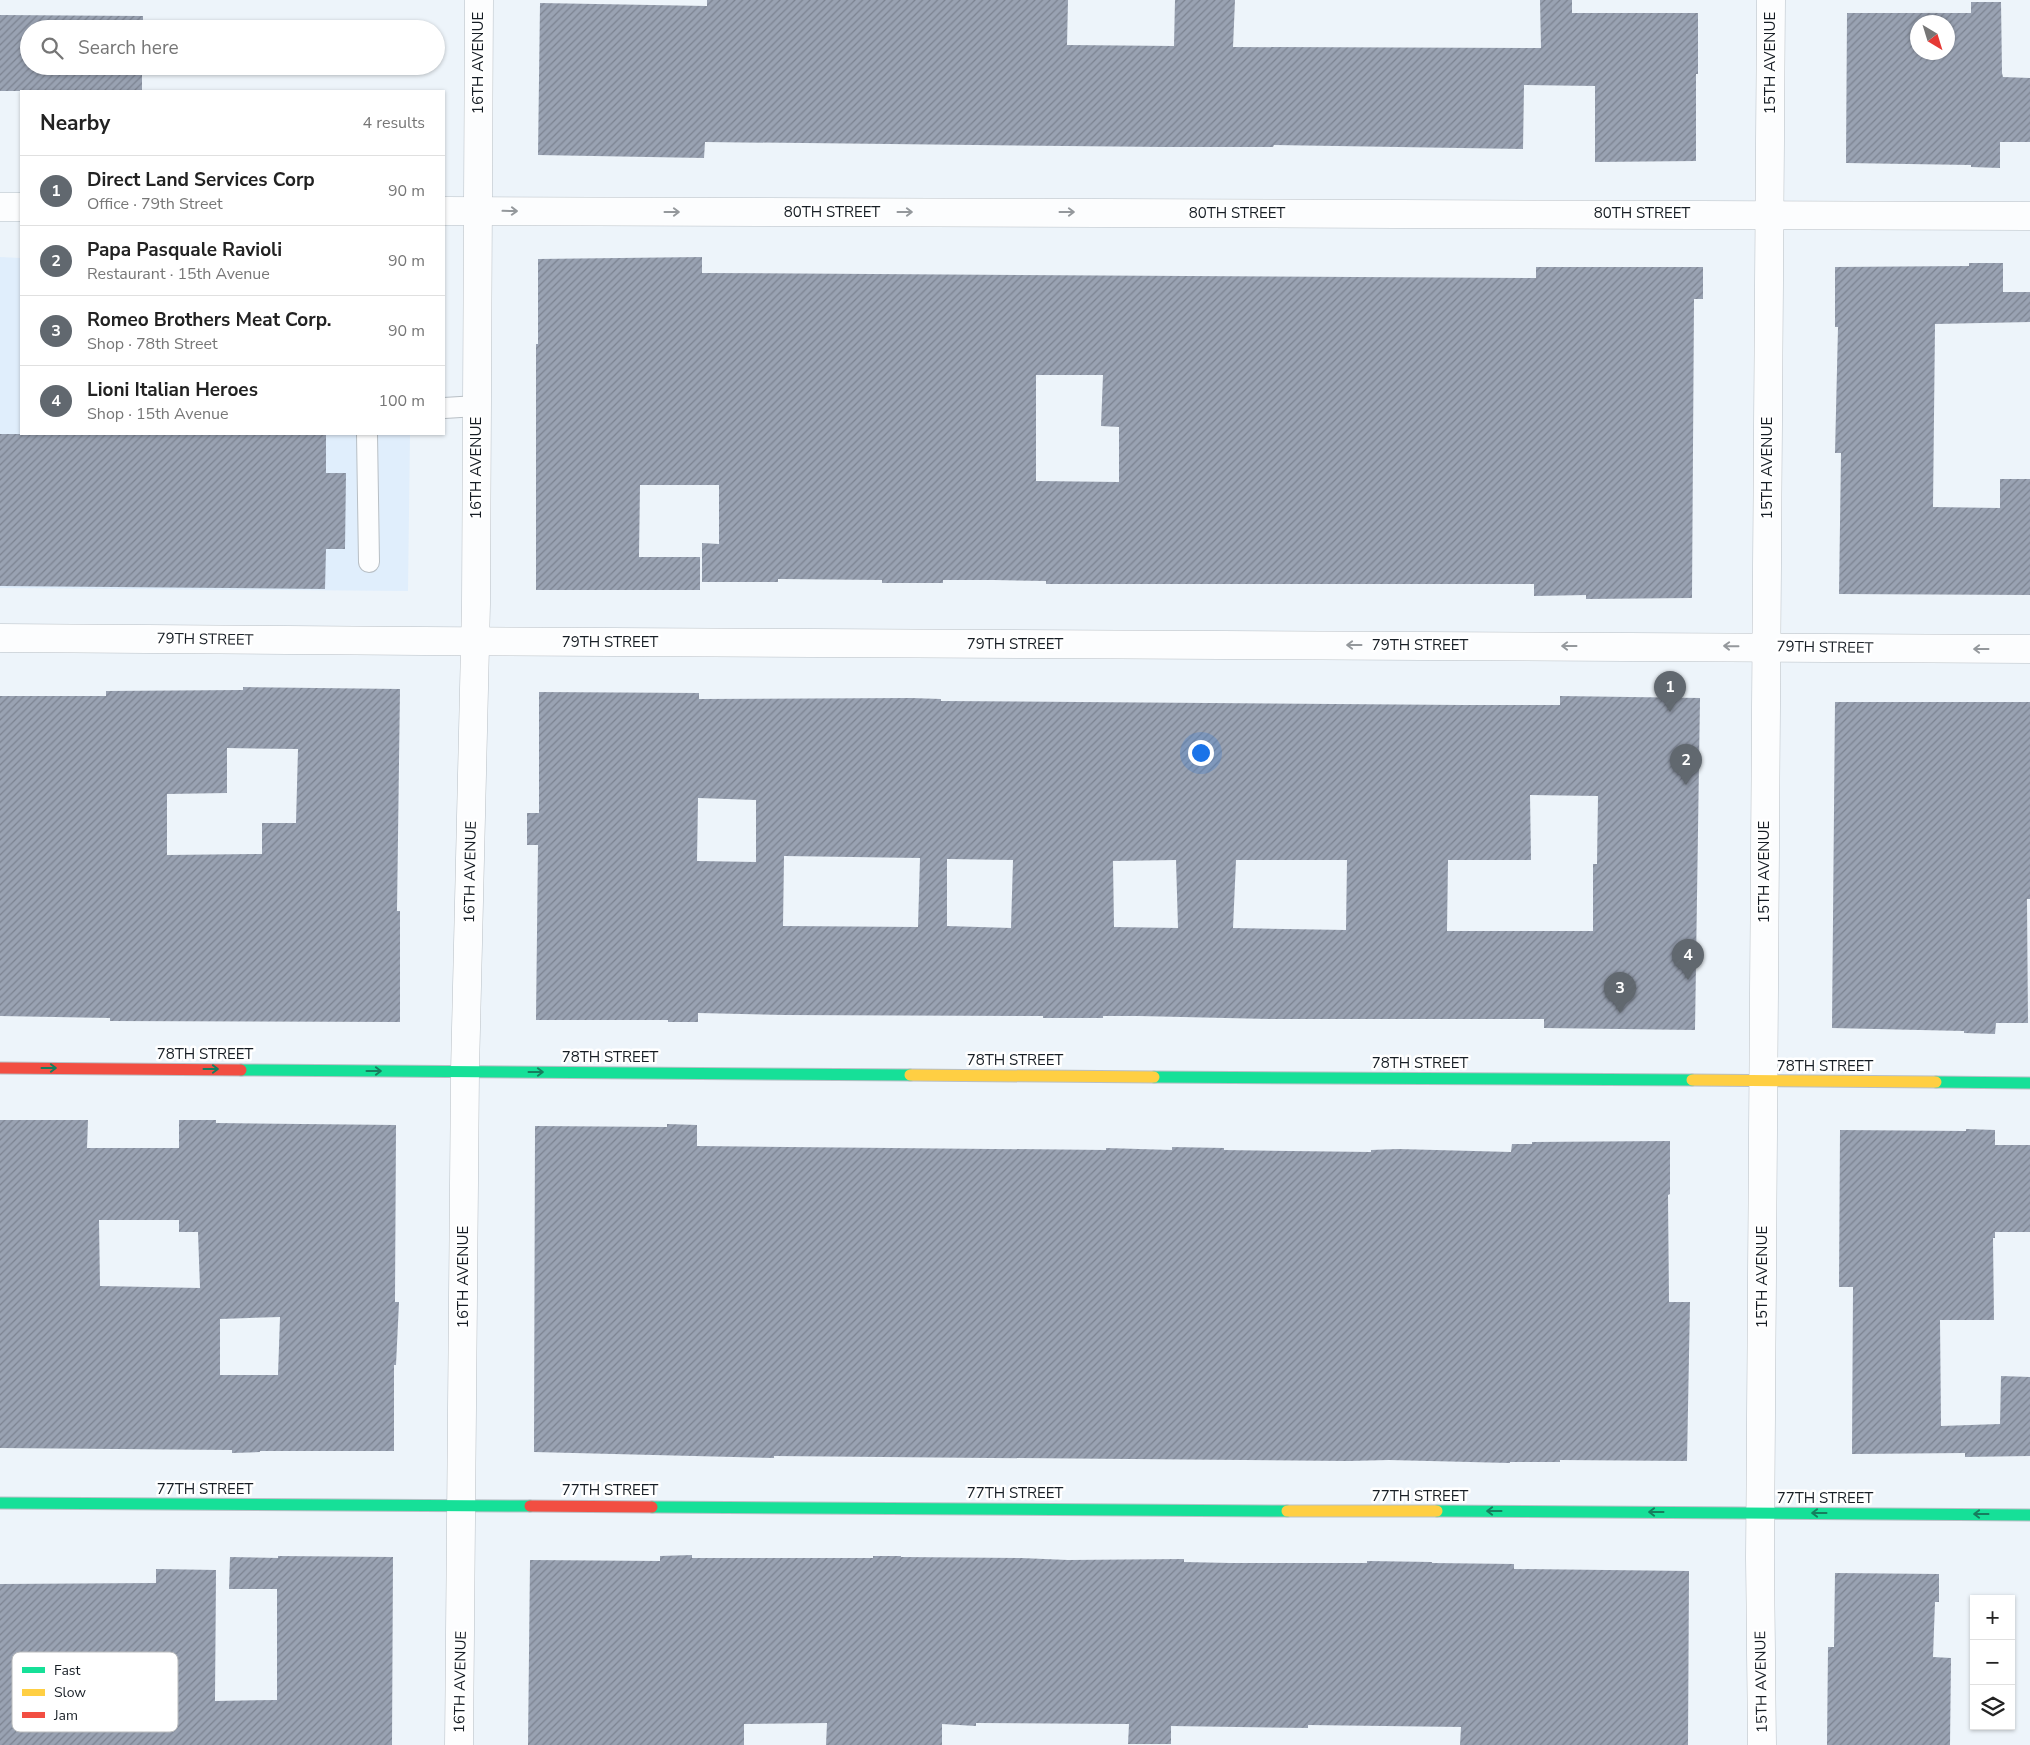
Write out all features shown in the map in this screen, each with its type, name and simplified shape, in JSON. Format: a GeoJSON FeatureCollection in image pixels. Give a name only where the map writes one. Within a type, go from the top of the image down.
{"type":"FeatureCollection","features":[{"type":"Feature","properties":{"kind":"street","name":"16TH AVENUE"},"geometry":{"type":"LineString","coordinates":[[459,1745],[465,1071],[475,642],[479,0]]}},
{"type":"Feature","properties":{"kind":"street","name":"15TH AVENUE"},"geometry":{"type":"LineString","coordinates":[[1762,1745],[1760,1513],[1762,1081],[1771,0]]}},
{"type":"Feature","properties":{"kind":"street"},"geometry":{"type":"LineString","coordinates":[[0,207],[20,208]]}},
{"type":"Feature","properties":{"kind":"street","name":"80TH STREET"},"geometry":{"type":"LineString","coordinates":[[445,211],[2030,216]]}},
{"type":"Feature","properties":{"kind":"street","name":"79TH STREET"},"geometry":{"type":"LineString","coordinates":[[0,638],[2030,649]]}},
{"type":"Feature","properties":{"kind":"street","name":"78TH STREET"},"geometry":{"type":"LineString","coordinates":[[0,1068],[2030,1083]]}},
{"type":"Feature","properties":{"kind":"street","name":"77TH STREET"},"geometry":{"type":"LineString","coordinates":[[0,1503],[461,1504],[2030,1515]]}},
{"type":"Feature","properties":{"kind":"lane"},"geometry":{"type":"LineString","coordinates":[[445,408],[477,406]]}},
{"type":"Feature","properties":{"kind":"lane"},"geometry":{"type":"LineString","coordinates":[[367,435],[370,562]]}},
{"type":"Feature","properties":{"kind":"shaded area"},"geometry":{"type":"Polygon","coordinates":[[[0,257],[20,258],[20,435],[410,435],[408,591],[0,588],[0,257]]]}},
{"type":"Feature","properties":{"kind":"building"},"geometry":{"type":"Polygon","coordinates":[[[707,0],[1068,0],[1067,45],[1174,46],[1175,0],[1235,0],[1233,47],[1541,48],[1540,0],[1572,0],[1572,13],[1698,13],[1696,161],[1595,162],[1595,86],[1524,85],[1523,149],[1274,145],[1273,147],[1162,147],[705,142],[704,158],[538,155],[540,3],[707,6],[707,0]]]}},
{"type":"Feature","properties":{"kind":"building"},"geometry":{"type":"Polygon","coordinates":[[[1971,2],[2001,2],[2002,73],[2003,77],[2030,78],[2030,142],[2000,142],[2000,168],[1971,167],[1971,165],[1846,163],[1847,13],[1971,13],[1971,2]]]}},
{"type":"Feature","properties":{"kind":"building"},"geometry":{"type":"Polygon","coordinates":[[[0,15],[143,16],[143,20],[20,20],[20,75],[142,75],[142,90],[0,91],[0,15]]]}},
{"type":"Feature","properties":{"kind":"building"},"geometry":{"type":"Polygon","coordinates":[[[702,257],[702,273],[1536,278],[1536,267],[1703,267],[1703,299],[1694,299],[1692,598],[1586,599],[1586,595],[1534,596],[1534,584],[1046,584],[1046,581],[994,580],[943,580],[943,583],[882,583],[882,580],[778,579],[778,582],[702,582],[702,543],[719,544],[719,485],[640,485],[639,557],[700,557],[700,590],[536,590],[538,259],[702,257]],[[1036,375],[1036,481],[1119,482],[1119,427],[1101,426],[1103,375],[1036,375]]]}},
{"type":"Feature","properties":{"kind":"building"},"geometry":{"type":"Polygon","coordinates":[[[1969,263],[2003,263],[2003,292],[2030,292],[2030,322],[1935,324],[1933,507],[2000,508],[2000,479],[2030,479],[2030,595],[1839,594],[1841,453],[1835,453],[1838,327],[1835,327],[1835,267],[1969,266],[1969,263]]]}},
{"type":"Feature","properties":{"kind":"building"},"geometry":{"type":"Polygon","coordinates":[[[0,434],[326,435],[326,473],[346,473],[345,549],[326,549],[325,589],[0,586],[0,434]]]}},
{"type":"Feature","properties":{"kind":"building"},"geometry":{"type":"Polygon","coordinates":[[[243,687],[400,689],[397,911],[400,911],[400,1022],[110,1021],[110,1018],[0,1016],[0,696],[106,696],[106,691],[243,690],[243,687]],[[227,748],[227,793],[167,794],[167,855],[262,854],[262,823],[296,823],[298,749],[227,748]]]}},
{"type":"Feature","properties":{"kind":"building"},"geometry":{"type":"Polygon","coordinates":[[[539,692],[699,693],[699,699],[911,698],[941,699],[941,701],[1462,705],[1560,705],[1560,696],[1700,698],[1695,1030],[1544,1028],[1544,1019],[1269,1019],[1139,1016],[1043,1018],[1043,1016],[698,1013],[698,1022],[668,1022],[668,1020],[536,1020],[538,845],[527,845],[527,813],[539,813],[539,692]],[[1530,795],[1531,860],[1448,860],[1447,931],[1593,931],[1593,864],[1597,864],[1598,796],[1530,795]],[[698,798],[697,861],[756,862],[756,800],[698,798]],[[784,856],[783,926],[918,927],[920,858],[784,856]],[[947,859],[947,926],[1011,928],[1013,860],[947,859]],[[1176,860],[1113,861],[1114,927],[1178,928],[1176,860]],[[1236,860],[1233,928],[1346,930],[1347,860],[1236,860]]]}},
{"type":"Feature","properties":{"kind":"building"},"geometry":{"type":"Polygon","coordinates":[[[1835,702],[2030,702],[2030,899],[2027,899],[2028,1023],[1996,1023],[1995,1034],[1964,1033],[1964,1031],[1832,1028],[1835,702]]]}},
{"type":"Feature","properties":{"kind":"building"},"geometry":{"type":"Polygon","coordinates":[[[0,1120],[88,1120],[87,1148],[179,1148],[179,1120],[216,1120],[216,1123],[396,1125],[395,1302],[399,1302],[396,1365],[394,1365],[394,1451],[260,1451],[232,1453],[232,1450],[0,1448],[0,1120]],[[99,1220],[100,1286],[200,1288],[198,1232],[179,1232],[179,1220],[99,1220]],[[280,1317],[220,1319],[220,1375],[278,1375],[280,1317]]]}},
{"type":"Feature","properties":{"kind":"building"},"geometry":{"type":"Polygon","coordinates":[[[667,1124],[697,1125],[697,1146],[1106,1150],[1106,1148],[1172,1150],[1172,1147],[1224,1148],[1224,1150],[1371,1152],[1371,1150],[1398,1149],[1511,1152],[1512,1144],[1532,1144],[1532,1142],[1670,1141],[1670,1194],[1668,1195],[1669,1302],[1690,1302],[1687,1461],[1560,1460],[1560,1462],[1510,1463],[1389,1460],[774,1456],[774,1458],[534,1452],[535,1126],[667,1127],[667,1124]]]}},
{"type":"Feature","properties":{"kind":"building"},"geometry":{"type":"Polygon","coordinates":[[[1966,1129],[1995,1130],[1995,1145],[2030,1145],[2030,1232],[1995,1232],[1995,1238],[1993,1238],[1994,1320],[1940,1320],[1941,1426],[2000,1424],[2001,1376],[2030,1377],[2030,1456],[1965,1457],[1965,1453],[1852,1454],[1853,1287],[1839,1287],[1840,1130],[1966,1131],[1966,1129]]]}},
{"type":"Feature","properties":{"kind":"building"},"geometry":{"type":"Polygon","coordinates":[[[692,1555],[692,1558],[873,1558],[873,1556],[901,1556],[1068,1560],[1184,1559],[1184,1562],[1230,1563],[1432,1562],[1514,1564],[1514,1569],[1689,1571],[1688,1745],[1460,1745],[1461,1727],[1308,1725],[1308,1728],[1171,1726],[1171,1744],[1128,1744],[1129,1724],[976,1723],[976,1726],[942,1724],[942,1745],[826,1745],[827,1723],[744,1724],[744,1745],[528,1745],[530,1560],[660,1561],[660,1556],[692,1555]]]}},
{"type":"Feature","properties":{"kind":"building"},"geometry":{"type":"Polygon","coordinates":[[[278,1556],[393,1557],[392,1745],[0,1745],[0,1584],[156,1583],[156,1569],[216,1570],[215,1701],[277,1700],[277,1589],[229,1589],[230,1557],[278,1558],[278,1556]]]}},
{"type":"Feature","properties":{"kind":"building"},"geometry":{"type":"Polygon","coordinates":[[[1835,1573],[1939,1574],[1939,1602],[1935,1602],[1933,1657],[1951,1658],[1950,1745],[1827,1745],[1828,1647],[1834,1647],[1835,1573]]]}},
{"type":"Feature","properties":{"kind":"traffic: fast"},"geometry":{"type":"LineString","coordinates":[[241,1070],[910,1075]]}},
{"type":"Feature","properties":{"kind":"traffic: fast"},"geometry":{"type":"LineString","coordinates":[[1154,1077],[1692,1080]]}},
{"type":"Feature","properties":{"kind":"traffic: fast"},"geometry":{"type":"LineString","coordinates":[[1936,1082],[2030,1083]]}},
{"type":"Feature","properties":{"kind":"traffic: fast"},"geometry":{"type":"LineString","coordinates":[[0,1503],[530,1506]]}},
{"type":"Feature","properties":{"kind":"traffic: fast"},"geometry":{"type":"LineString","coordinates":[[652,1507],[1287,1511]]}},
{"type":"Feature","properties":{"kind":"traffic: fast"},"geometry":{"type":"LineString","coordinates":[[1437,1511],[2030,1515]]}},
{"type":"Feature","properties":{"kind":"traffic: slow"},"geometry":{"type":"LineString","coordinates":[[910,1075],[1154,1077]]}},
{"type":"Feature","properties":{"kind":"traffic: slow"},"geometry":{"type":"LineString","coordinates":[[1692,1080],[1936,1082]]}},
{"type":"Feature","properties":{"kind":"traffic: slow"},"geometry":{"type":"LineString","coordinates":[[1287,1511],[1437,1511]]}},
{"type":"Feature","properties":{"kind":"traffic: jam"},"geometry":{"type":"LineString","coordinates":[[0,1068],[241,1070]]}},
{"type":"Feature","properties":{"kind":"traffic: jam"},"geometry":{"type":"LineString","coordinates":[[530,1506],[652,1507]]}},
{"type":"Feature","properties":{"kind":"place","name":"Direct Land Services Corp"},"geometry":{"type":"Point","coordinates":[1670,712]}},
{"type":"Feature","properties":{"kind":"place","name":"Papa Pasquale Ravioli"},"geometry":{"type":"Point","coordinates":[1686,785]}},
{"type":"Feature","properties":{"kind":"place","name":"Lioni Italian Heroes"},"geometry":{"type":"Point","coordinates":[1688,980]}},
{"type":"Feature","properties":{"kind":"place","name":"Romeo Brothers Meat Corp."},"geometry":{"type":"Point","coordinates":[1620,1013]}}]}
